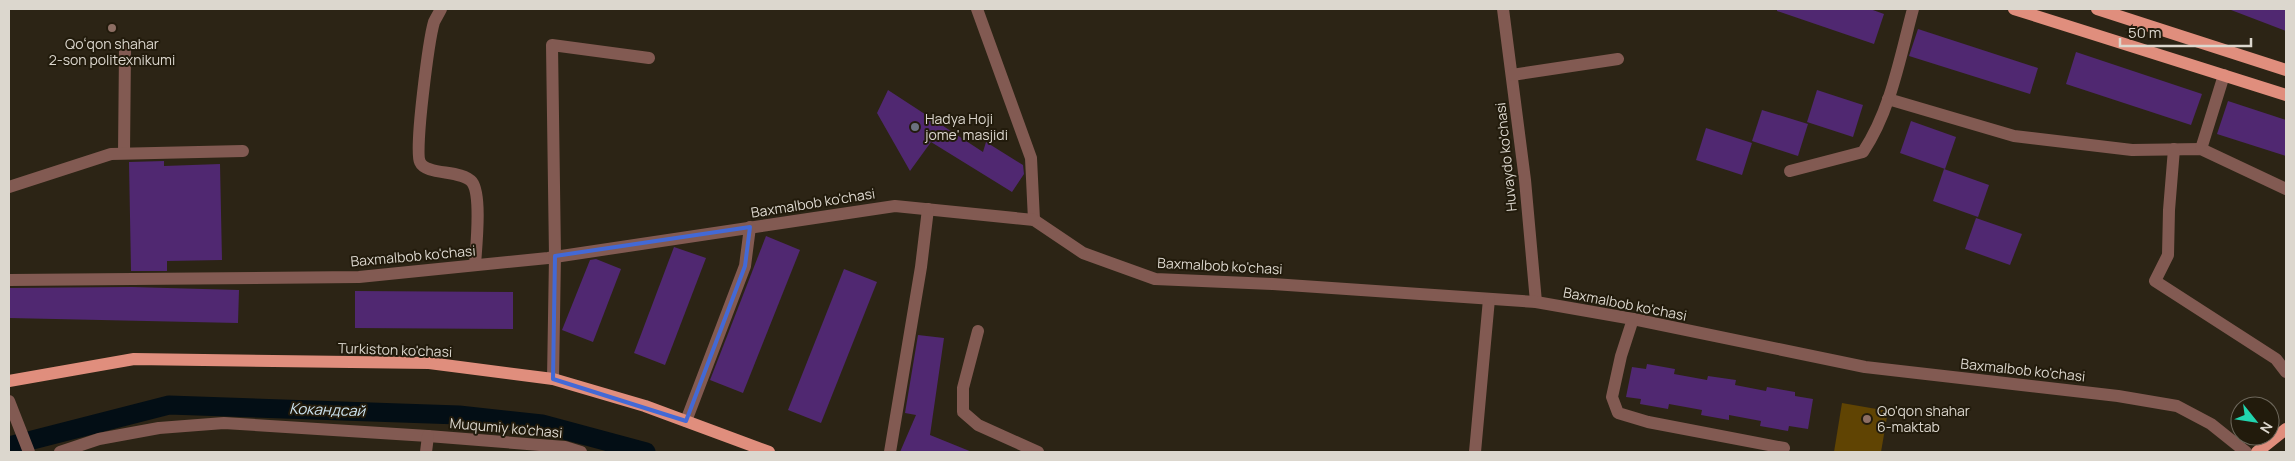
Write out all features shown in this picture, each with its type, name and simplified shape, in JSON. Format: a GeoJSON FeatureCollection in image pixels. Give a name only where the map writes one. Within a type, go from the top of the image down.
{"type":"FeatureCollection","features":[{"type":"Feature","properties":{"kind":"main road"},"geometry":{"type":"LineString","coordinates":[[2014,9],[2286,95]]}},
{"type":"Feature","properties":{"kind":"main road"},"geometry":{"type":"LineString","coordinates":[[2097,9],[2286,70]]}},
{"type":"Feature","properties":{"kind":"main road","name":"Turkiston ko'chasi"},"geometry":{"type":"LineString","coordinates":[[9,381],[134,359],[429,363],[553,379],[645,406],[770,452]]}},
{"type":"Feature","properties":{"kind":"main road"},"geometry":{"type":"LineString","coordinates":[[2257,452],[2286,429]]}},
{"type":"Feature","properties":{"kind":"street"},"geometry":{"type":"LineString","coordinates":[[441,9],[434,22],[418,149],[420,162],[425,168],[459,175],[472,182],[477,195],[475,265]]}},
{"type":"Feature","properties":{"kind":"street"},"geometry":{"type":"LineString","coordinates":[[977,9],[1031,158],[1034,220]]}},
{"type":"Feature","properties":{"kind":"street","name":"Huvaydo ko'chasi"},"geometry":{"type":"LineString","coordinates":[[1503,9],[1525,180],[1536,302]]}},
{"type":"Feature","properties":{"kind":"street"},"geometry":{"type":"LineString","coordinates":[[1790,171],[1863,152],[1874,136],[1888,99],[1913,9]]}},
{"type":"Feature","properties":{"kind":"street"},"geometry":{"type":"LineString","coordinates":[[553,379],[555,256],[552,45],[649,58]]}},
{"type":"Feature","properties":{"kind":"street"},"geometry":{"type":"LineString","coordinates":[[124,153],[126,50]]}},
{"type":"Feature","properties":{"kind":"street"},"geometry":{"type":"LineString","coordinates":[[1512,75],[1618,59]]}},
{"type":"Feature","properties":{"kind":"street"},"geometry":{"type":"LineString","coordinates":[[2201,148],[2224,75]]}},
{"type":"Feature","properties":{"kind":"street"},"geometry":{"type":"LineString","coordinates":[[1888,99],[2014,136],[2132,150],[2201,148],[2286,189]]}},
{"type":"Feature","properties":{"kind":"street"},"geometry":{"type":"LineString","coordinates":[[2174,149],[2168,210],[2168,255],[2155,281],[2276,359],[2283,365],[2286,372]]}},
{"type":"Feature","properties":{"kind":"street"},"geometry":{"type":"LineString","coordinates":[[9,187],[111,154],[243,152]]}},
{"type":"Feature","properties":{"kind":"street","name":"Baxmalbob ko'chasi"},"geometry":{"type":"LineString","coordinates":[[9,280],[359,277],[555,256],[895,206],[1034,220],[1083,253],[1155,279],[1273,284],[1536,302],[1633,319],[1866,367],[2118,396],[2176,406],[2211,424],[2246,452]]}},
{"type":"Feature","properties":{"kind":"street"},"geometry":{"type":"LineString","coordinates":[[890,452],[921,267],[928,209]]}},
{"type":"Feature","properties":{"kind":"street"},"geometry":{"type":"LineString","coordinates":[[686,421],[745,266],[750,228]]}},
{"type":"Feature","properties":{"kind":"street"},"geometry":{"type":"LineString","coordinates":[[1475,452],[1489,299]]}},
{"type":"Feature","properties":{"kind":"street"},"geometry":{"type":"LineString","coordinates":[[1633,319],[1621,356],[1612,397],[1618,413],[1648,422],[1784,448]]}},
{"type":"Feature","properties":{"kind":"street"},"geometry":{"type":"LineString","coordinates":[[978,331],[963,388],[962,412],[978,425],[1038,452]]}},
{"type":"Feature","properties":{"kind":"street"},"geometry":{"type":"LineString","coordinates":[[9,401],[29,451]]}},
{"type":"Feature","properties":{"kind":"street","name":"Muqumiy ko'chasi"},"geometry":{"type":"LineString","coordinates":[[60,452],[100,439],[158,428],[224,423],[564,447],[581,452]]}},
{"type":"Feature","properties":{"kind":"street"},"geometry":{"type":"LineString","coordinates":[[426,452],[428,436]]}},
{"type":"Feature","properties":{"kind":"highlighted area"},"geometry":{"type":"Polygon","coordinates":[[[750,227],[745,266],[686,421],[553,379],[555,256],[750,227]]]}},
{"type":"Feature","properties":{"kind":"shaded area"},"geometry":{"type":"Polygon","coordinates":[[[1842,403],[1888,411],[1881,452],[1834,452],[1842,403]]]}},
{"type":"Feature","properties":{"kind":"building"},"geometry":{"type":"Polygon","coordinates":[[[1777,9],[1870,9],[1884,14],[1874,44],[1777,11],[1777,9]]]}},
{"type":"Feature","properties":{"kind":"building"},"geometry":{"type":"Polygon","coordinates":[[[2286,9],[2286,31],[2231,10],[2286,9]]]}},
{"type":"Feature","properties":{"kind":"building"},"geometry":{"type":"Polygon","coordinates":[[[1918,29],[2038,68],[2030,94],[1909,56],[1918,29]]]}},
{"type":"Feature","properties":{"kind":"building"},"geometry":{"type":"Polygon","coordinates":[[[2076,52],[2202,94],[2191,125],[2066,84],[2076,52]]]}},
{"type":"Feature","properties":{"kind":"building","name":"Hadya Hoji jome' masjidi"},"geometry":{"type":"Polygon","coordinates":[[[888,90],[983,152],[986,142],[1023,165],[1024,174],[1012,192],[931,142],[910,171],[877,113],[888,90]]]}},
{"type":"Feature","properties":{"kind":"building"},"geometry":{"type":"Polygon","coordinates":[[[1817,90],[1863,105],[1853,137],[1807,122],[1817,90]]]}},
{"type":"Feature","properties":{"kind":"building"},"geometry":{"type":"Polygon","coordinates":[[[2228,101],[2286,120],[2286,156],[2217,134],[2228,101]]]}},
{"type":"Feature","properties":{"kind":"building"},"geometry":{"type":"Polygon","coordinates":[[[1762,110],[1808,124],[1798,156],[1752,141],[1762,110]]]}},
{"type":"Feature","properties":{"kind":"building"},"geometry":{"type":"Polygon","coordinates":[[[1911,121],[1956,137],[1945,169],[1900,153],[1911,121]]]}},
{"type":"Feature","properties":{"kind":"building"},"geometry":{"type":"Polygon","coordinates":[[[1706,128],[1752,143],[1742,175],[1696,160],[1706,128]]]}},
{"type":"Feature","properties":{"kind":"building"},"geometry":{"type":"Polygon","coordinates":[[[164,161],[164,166],[220,164],[222,260],[167,261],[167,271],[131,271],[129,162],[164,161]]]}},
{"type":"Feature","properties":{"kind":"building"},"geometry":{"type":"Polygon","coordinates":[[[1944,169],[1989,185],[1978,217],[1933,201],[1944,169]]]}},
{"type":"Feature","properties":{"kind":"building"},"geometry":{"type":"Polygon","coordinates":[[[1976,218],[2022,234],[2010,265],[1965,249],[1976,218]]]}},
{"type":"Feature","properties":{"kind":"building"},"geometry":{"type":"Polygon","coordinates":[[[766,236],[800,250],[743,393],[710,380],[766,236]]]}},
{"type":"Feature","properties":{"kind":"building"},"geometry":{"type":"Polygon","coordinates":[[[674,247],[706,258],[665,365],[634,353],[674,247]]]}},
{"type":"Feature","properties":{"kind":"building"},"geometry":{"type":"Polygon","coordinates":[[[596,259],[621,269],[593,342],[562,330],[590,260],[596,259]]]}},
{"type":"Feature","properties":{"kind":"building"},"geometry":{"type":"Polygon","coordinates":[[[844,269],[877,282],[821,423],[788,410],[844,269]]]}},
{"type":"Feature","properties":{"kind":"building"},"geometry":{"type":"Polygon","coordinates":[[[132,287],[239,290],[238,323],[9,318],[9,288],[132,287]]]}},
{"type":"Feature","properties":{"kind":"building"},"geometry":{"type":"Polygon","coordinates":[[[355,291],[513,292],[513,329],[355,328],[355,291]]]}},
{"type":"Feature","properties":{"kind":"building"},"geometry":{"type":"Polygon","coordinates":[[[918,335],[944,338],[930,435],[972,452],[900,452],[916,415],[905,413],[918,335]]]}},
{"type":"Feature","properties":{"kind":"building"},"geometry":{"type":"Polygon","coordinates":[[[1647,364],[1675,369],[1674,374],[1707,380],[1708,376],[1736,380],[1735,385],[1766,391],[1767,387],[1795,392],[1795,396],[1813,399],[1808,429],[1789,426],[1788,431],[1760,426],[1761,421],[1729,415],[1729,420],[1701,415],[1702,410],[1669,404],[1668,409],[1640,404],[1641,399],[1626,397],[1632,367],[1646,369],[1647,364]]]}},
{"type":"Feature","properties":{"kind":"waterway","name":"Кокандсай"},"geometry":{"type":"LineString","coordinates":[[9,446],[169,405],[459,415],[542,424],[646,452]]}},
{"type":"Feature","properties":{"kind":"place","name":"Qoʻqon shahar 2-son politexnikumi"},"geometry":{"type":"Point","coordinates":[112,28]}},
{"type":"Feature","properties":{"kind":"place","name":"Hadya Hoji jome' masjidi"},"geometry":{"type":"Point","coordinates":[915,127]}},
{"type":"Feature","properties":{"kind":"place","name":"Qo'qon shahar 6-maktab"},"geometry":{"type":"Point","coordinates":[1867,419]}}]}
